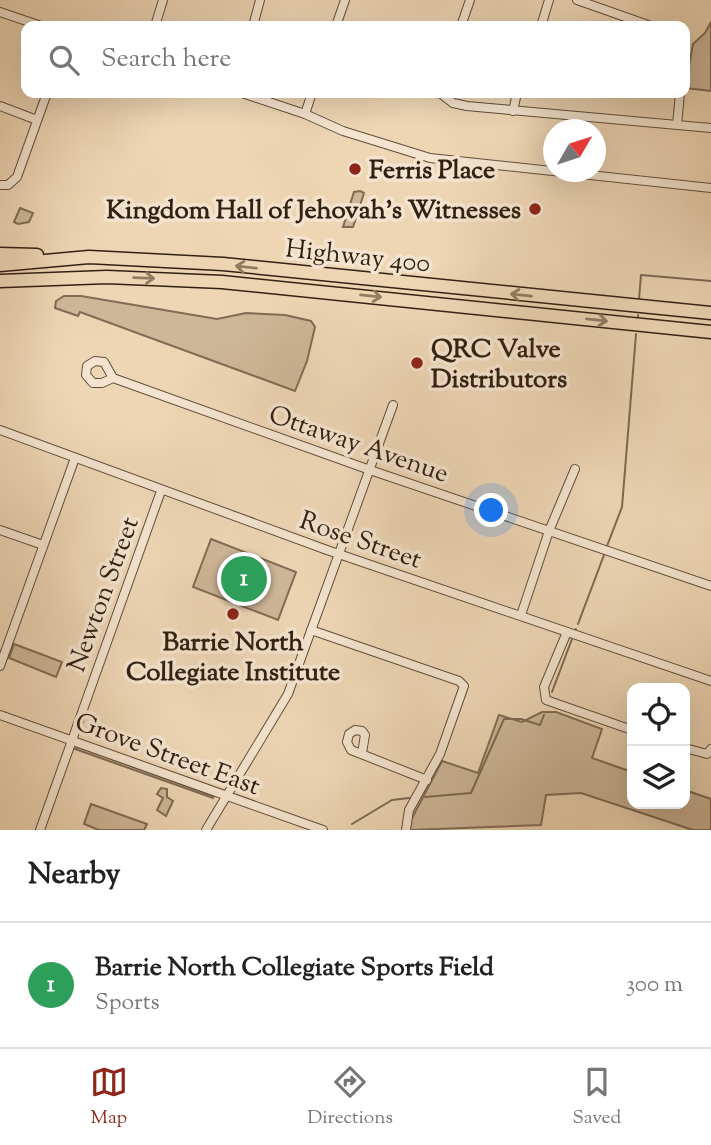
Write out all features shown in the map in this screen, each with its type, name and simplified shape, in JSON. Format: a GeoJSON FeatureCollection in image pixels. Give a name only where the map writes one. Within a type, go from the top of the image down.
{"type":"FeatureCollection","features":[{"type":"Feature","properties":{"kind":"highway"},"geometry":{"type":"LineString","coordinates":[[0,254],[89,257]]}},
{"type":"Feature","properties":{"kind":"highway","name":"Highway 400"},"geometry":{"type":"LineString","coordinates":[[0,265],[89,257],[223,264],[711,313]]}},
{"type":"Feature","properties":{"kind":"highway"},"geometry":{"type":"LineString","coordinates":[[0,289],[46,285],[76,277]]}},
{"type":"Feature","properties":{"kind":"highway","name":"Highway 400"},"geometry":{"type":"LineString","coordinates":[[0,281],[76,277],[174,279],[303,289],[711,332]]}},
{"type":"Feature","properties":{"kind":"street"},"geometry":{"type":"LineString","coordinates":[[157,21],[163,0]]}},
{"type":"Feature","properties":{"kind":"street"},"geometry":{"type":"LineString","coordinates":[[254,21],[260,0]]}},
{"type":"Feature","properties":{"kind":"street"},"geometry":{"type":"LineString","coordinates":[[338,21],[345,0]]}},
{"type":"Feature","properties":{"kind":"street"},"geometry":{"type":"LineString","coordinates":[[463,21],[470,0]]}},
{"type":"Feature","properties":{"kind":"street"},"geometry":{"type":"LineString","coordinates":[[543,21],[549,0]]}},
{"type":"Feature","properties":{"kind":"street"},"geometry":{"type":"LineString","coordinates":[[577,0],[637,21]]}},
{"type":"Feature","properties":{"kind":"street"},"geometry":{"type":"LineString","coordinates":[[0,12],[26,21]]}},
{"type":"Feature","properties":{"kind":"street"},"geometry":{"type":"LineString","coordinates":[[0,185],[8,185],[16,180],[45,98]]}},
{"type":"Feature","properties":{"kind":"street"},"geometry":{"type":"LineString","coordinates":[[257,98],[305,114],[343,131],[430,158],[711,188]]}},
{"type":"Feature","properties":{"kind":"street"},"geometry":{"type":"LineString","coordinates":[[305,114],[310,98]]}},
{"type":"Feature","properties":{"kind":"street"},"geometry":{"type":"LineString","coordinates":[[444,98],[467,106],[711,128]]}},
{"type":"Feature","properties":{"kind":"street"},"geometry":{"type":"LineString","coordinates":[[513,111],[516,98]]}},
{"type":"Feature","properties":{"kind":"street"},"geometry":{"type":"LineString","coordinates":[[677,125],[680,98]]}},
{"type":"Feature","properties":{"kind":"street"},"geometry":{"type":"LineString","coordinates":[[0,106],[37,120]]}},
{"type":"Feature","properties":{"kind":"street","name":"Ottaway Avenue"},"geometry":{"type":"LineString","coordinates":[[113,378],[370,470],[711,586]]}},
{"type":"Feature","properties":{"kind":"street"},"geometry":{"type":"LineString","coordinates":[[206,830],[289,694],[393,405]]}},
{"type":"Feature","properties":{"kind":"street","name":"Rose Street"},"geometry":{"type":"LineString","coordinates":[[0,430],[339,554],[711,681]]}},
{"type":"Feature","properties":{"kind":"street"},"geometry":{"type":"LineString","coordinates":[[0,666],[75,458]]}},
{"type":"Feature","properties":{"kind":"street"},"geometry":{"type":"LineString","coordinates":[[522,615],[549,531],[575,468]]}},
{"type":"Feature","properties":{"kind":"street","name":"Newton Street"},"geometry":{"type":"LineString","coordinates":[[40,830],[161,491]]}},
{"type":"Feature","properties":{"kind":"street"},"geometry":{"type":"LineString","coordinates":[[0,530],[43,545]]}},
{"type":"Feature","properties":{"kind":"street"},"geometry":{"type":"LineString","coordinates":[[312,630],[461,683],[464,690],[440,754],[409,810],[406,830]]}},
{"type":"Feature","properties":{"kind":"street"},"geometry":{"type":"LineString","coordinates":[[567,632],[546,681],[543,691],[546,700],[627,728]]}},
{"type":"Feature","properties":{"kind":"street","name":"Grove Street East"},"geometry":{"type":"LineString","coordinates":[[0,715],[323,830]]}},
{"type":"Feature","properties":{"kind":"street"},"geometry":{"type":"LineString","coordinates":[[690,750],[707,754],[711,749]]}},
{"type":"Feature","properties":{"kind":"street"},"geometry":{"type":"LineString","coordinates":[[362,753],[427,780]]}},
{"type":"Feature","properties":{"kind":"shaded area"},"geometry":{"type":"Polygon","coordinates":[[[711,22],[711,91],[690,89],[693,44],[705,33],[711,22]]]}},
{"type":"Feature","properties":{"kind":"shaded area"},"geometry":{"type":"Polygon","coordinates":[[[354,192],[364,193],[353,227],[343,227],[354,192]]]}},
{"type":"Feature","properties":{"kind":"shaded area"},"geometry":{"type":"Polygon","coordinates":[[[20,208],[33,213],[29,222],[14,222],[20,208]]]}},
{"type":"Feature","properties":{"kind":"shaded area"},"geometry":{"type":"Polygon","coordinates":[[[64,296],[81,296],[217,319],[246,313],[285,315],[311,321],[315,327],[307,361],[295,391],[80,312],[78,316],[55,308],[56,301],[64,296]]]}},
{"type":"Feature","properties":{"kind":"shaded area"},"geometry":{"type":"Polygon","coordinates":[[[211,539],[296,572],[278,620],[193,587],[211,539]]]}},
{"type":"Feature","properties":{"kind":"shaded area"},"geometry":{"type":"Polygon","coordinates":[[[14,644],[62,662],[56,677],[9,658],[14,644]]]}},
{"type":"Feature","properties":{"kind":"shaded area"},"geometry":{"type":"Polygon","coordinates":[[[542,712],[556,712],[602,729],[592,758],[627,770],[627,808],[581,793],[546,795],[541,825],[410,830],[411,820],[442,761],[478,773],[499,715],[522,722],[542,712]]]}},
{"type":"Feature","properties":{"kind":"shaded area"},"geometry":{"type":"Polygon","coordinates":[[[78,747],[214,796],[213,798],[75,749],[78,747]]]}},
{"type":"Feature","properties":{"kind":"shaded area"},"geometry":{"type":"Polygon","coordinates":[[[161,788],[167,789],[167,797],[173,801],[166,816],[157,810],[163,798],[157,794],[161,788]]]}},
{"type":"Feature","properties":{"kind":"shaded area"},"geometry":{"type":"Polygon","coordinates":[[[690,792],[711,799],[711,830],[693,830],[629,809],[690,809],[690,792]]]}},
{"type":"Feature","properties":{"kind":"shaded area"},"geometry":{"type":"Polygon","coordinates":[[[91,804],[147,824],[144,830],[99,830],[84,824],[91,804]]]}},
{"type":"Feature","properties":{"kind":"waterway"},"geometry":{"type":"LineString","coordinates":[[639,299],[641,275],[711,281]]}},
{"type":"Feature","properties":{"kind":"waterway"},"geometry":{"type":"LineString","coordinates":[[607,546],[622,507],[636,334]]}},
{"type":"Feature","properties":{"kind":"waterway"},"geometry":{"type":"LineString","coordinates":[[578,624],[604,555]]}},
{"type":"Feature","properties":{"kind":"waterway"},"geometry":{"type":"LineString","coordinates":[[552,692],[572,639]]}},
{"type":"Feature","properties":{"kind":"waterway"},"geometry":{"type":"LineString","coordinates":[[425,797],[471,793],[504,719],[521,719],[540,725],[544,715]]}},
{"type":"Feature","properties":{"kind":"waterway"},"geometry":{"type":"LineString","coordinates":[[352,824],[392,800],[409,798]]}},
{"type":"Feature","properties":{"kind":"place","name":"Ferris Place"},"geometry":{"type":"Point","coordinates":[355,169]}},
{"type":"Feature","properties":{"kind":"place","name":"Kingdom Hall of Jehovah's Witnesses"},"geometry":{"type":"Point","coordinates":[535,209]}},
{"type":"Feature","properties":{"kind":"place","name":"QRC Valve Distributors"},"geometry":{"type":"Point","coordinates":[417,363]}},
{"type":"Feature","properties":{"kind":"place","name":"Barrie North Collegiate Sports Field"},"geometry":{"type":"Point","coordinates":[244,579]}},
{"type":"Feature","properties":{"kind":"place","name":"Barrie North Collegiate Institute"},"geometry":{"type":"Point","coordinates":[233,614]}}]}
